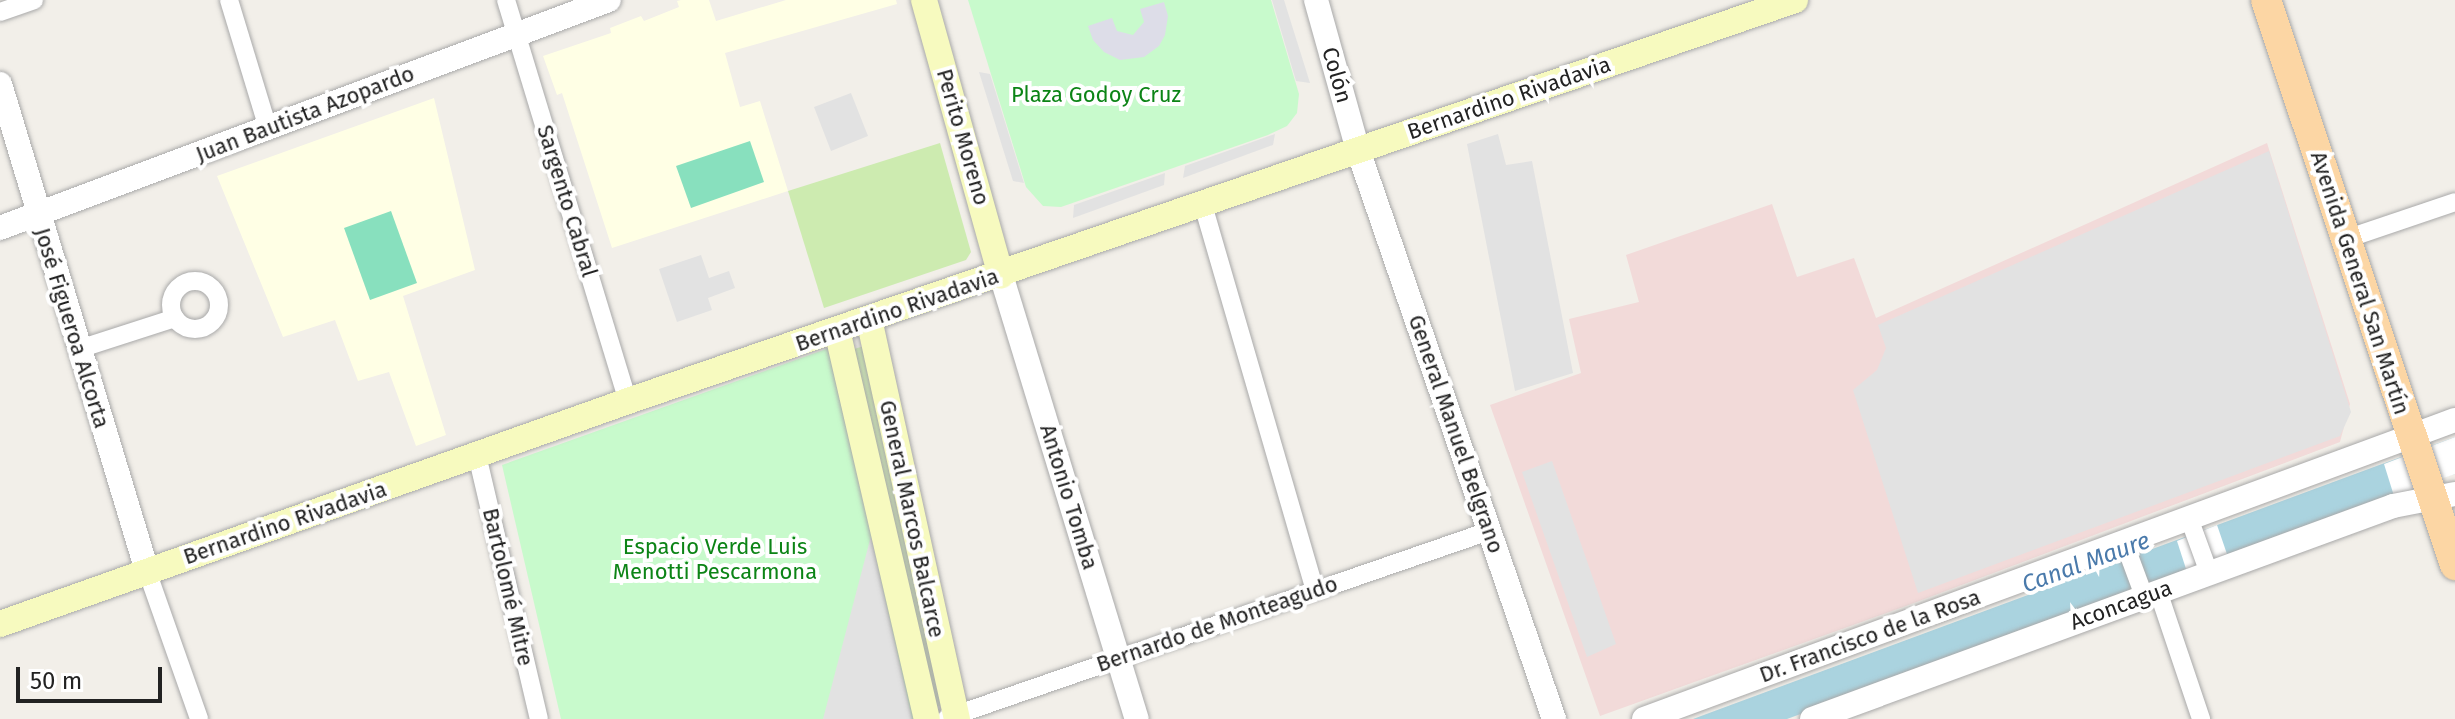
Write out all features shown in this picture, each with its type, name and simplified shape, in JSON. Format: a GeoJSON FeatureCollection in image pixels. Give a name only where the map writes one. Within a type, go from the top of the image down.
{"type":"FeatureCollection","features":[{"type":"Feature","properties":{"kind":"main road","name":"Perito Moreno"},"geometry":{"type":"LineString","coordinates":[[924,0],[1001,275]]}},
{"type":"Feature","properties":{"kind":"main road","name":"Bernardino Rivadavia"},"geometry":{"type":"LineString","coordinates":[[0,624],[628,401],[1203,205],[1745,8],[1795,0]]}},
{"type":"Feature","properties":{"kind":"main road","name":"Avenida General San Martín"},"geometry":{"type":"LineString","coordinates":[[2266,0],[2414,444],[2438,491],[2455,565]]}},
{"type":"Feature","properties":{"kind":"main road","name":"General Marcos Balcarce"},"geometry":{"type":"LineString","coordinates":[[869,319],[953,718]]}},
{"type":"Feature","properties":{"kind":"main road","name":"General Marcos Balcarce"},"geometry":{"type":"LineString","coordinates":[[837,330],[927,719]]}},
{"type":"Feature","properties":{"kind":"street"},"geometry":{"type":"LineString","coordinates":[[0,12],[34,0]]}},
{"type":"Feature","properties":{"kind":"street"},"geometry":{"type":"LineString","coordinates":[[229,0],[268,128]]}},
{"type":"Feature","properties":{"kind":"street","name":"Sargento Cabral"},"geometry":{"type":"LineString","coordinates":[[506,0],[628,401]]}},
{"type":"Feature","properties":{"kind":"street","name":"Juan Bautista Azopardo"},"geometry":{"type":"LineString","coordinates":[[0,228],[609,0]]}},
{"type":"Feature","properties":{"kind":"street","name":"Colón"},"geometry":{"type":"LineString","coordinates":[[1316,0],[1358,150]]}},
{"type":"Feature","properties":{"kind":"street","name":"José Figueroa Alcorta"},"geometry":{"type":"LineString","coordinates":[[0,84],[147,571]]}},
{"type":"Feature","properties":{"kind":"street","name":"General Manuel Belgrano"},"geometry":{"type":"LineString","coordinates":[[1358,150],[1554,719]]}},
{"type":"Feature","properties":{"kind":"street"},"geometry":{"type":"LineString","coordinates":[[2346,239],[2455,202]]}},
{"type":"Feature","properties":{"kind":"street"},"geometry":{"type":"LineString","coordinates":[[1203,205],[1315,591]]}},
{"type":"Feature","properties":{"kind":"street","name":"Antonio Tomba"},"geometry":{"type":"LineString","coordinates":[[1001,275],[1137,719]]}},
{"type":"Feature","properties":{"kind":"street"},"geometry":{"type":"LineString","coordinates":[[79,349],[175,318]]}},
{"type":"Feature","properties":{"kind":"street","name":"Dr. Francisco de la Rosa"},"geometry":{"type":"LineString","coordinates":[[1644,719],[2192,526],[2414,444],[2455,420]]}},
{"type":"Feature","properties":{"kind":"street","name":"Bartolomé Mitre"},"geometry":{"type":"LineString","coordinates":[[477,455],[539,719]]}},
{"type":"Feature","properties":{"kind":"street","name":"Aconcagua"},"geometry":{"type":"LineString","coordinates":[[1812,719],[1866,710],[2147,592],[2438,491]]}},
{"type":"Feature","properties":{"kind":"street"},"geometry":{"type":"LineString","coordinates":[[2192,526],[2208,569]]}},
{"type":"Feature","properties":{"kind":"street","name":"Bernardo de Monteagudo"},"geometry":{"type":"LineString","coordinates":[[953,718],[1489,531]]}},
{"type":"Feature","properties":{"kind":"street"},"geometry":{"type":"LineString","coordinates":[[2126,550],[2201,719]]}},
{"type":"Feature","properties":{"kind":"street"},"geometry":{"type":"LineString","coordinates":[[147,571],[199,719]]}},
{"type":"Feature","properties":{"kind":"shaded area"},"geometry":{"type":"Polygon","coordinates":[[[709,0],[716,21],[786,0],[896,0],[897,4],[725,53],[740,107],[760,101],[788,191],[612,248],[562,93],[557,95],[543,56],[611,33],[610,28],[641,16],[644,21],[679,7],[677,1],[709,0]]]}},
{"type":"Feature","properties":{"kind":"shaded area"},"geometry":{"type":"Polygon","coordinates":[[[1272,0],[1284,0],[1310,83],[1296,81],[1272,0]]]}},
{"type":"Feature","properties":{"kind":"shaded area"},"geometry":{"type":"Polygon","coordinates":[[[1164,2],[1168,16],[1165,35],[1159,46],[1144,57],[1120,60],[1104,52],[1093,40],[1088,26],[1112,18],[1117,31],[1133,35],[1144,22],[1140,9],[1164,2]]]}},
{"type":"Feature","properties":{"kind":"shaded area"},"geometry":{"type":"Polygon","coordinates":[[[979,72],[990,74],[1024,183],[1013,181],[979,72]]]}},
{"type":"Feature","properties":{"kind":"shaded area"},"geometry":{"type":"Polygon","coordinates":[[[851,93],[868,136],[831,151],[814,107],[851,93]]]}},
{"type":"Feature","properties":{"kind":"shaded area"},"geometry":{"type":"Polygon","coordinates":[[[434,98],[475,270],[403,296],[446,435],[416,446],[389,372],[358,381],[335,320],[283,337],[217,176],[434,98]]]}},
{"type":"Feature","properties":{"kind":"shaded area"},"geometry":{"type":"Polygon","coordinates":[[[1275,134],[1273,145],[1183,178],[1185,166],[1275,134]]]}},
{"type":"Feature","properties":{"kind":"shaded area"},"geometry":{"type":"Polygon","coordinates":[[[1498,134],[1506,165],[1532,161],[1573,373],[1515,391],[1467,144],[1498,134]]]}},
{"type":"Feature","properties":{"kind":"shaded area"},"geometry":{"type":"Polygon","coordinates":[[[2267,143],[2350,404],[2340,442],[1906,606],[1600,716],[1490,405],[1581,373],[1569,319],[1639,302],[1626,255],[1772,204],[1797,277],[1854,258],[1876,318],[2267,143]]]}},
{"type":"Feature","properties":{"kind":"shaded area"},"geometry":{"type":"Polygon","coordinates":[[[2269,151],[2351,412],[2340,436],[1918,593],[1853,390],[1877,370],[1886,348],[1878,325],[2269,151]]]}},
{"type":"Feature","properties":{"kind":"shaded area"},"geometry":{"type":"Polygon","coordinates":[[[1165,173],[1164,185],[1073,218],[1074,205],[1165,173]]]}},
{"type":"Feature","properties":{"kind":"shaded area"},"geometry":{"type":"Polygon","coordinates":[[[701,255],[709,278],[729,271],[735,288],[708,298],[712,310],[677,322],[659,269],[701,255]]]}},
{"type":"Feature","properties":{"kind":"shaded area"},"geometry":{"type":"Polygon","coordinates":[[[1552,461],[1616,644],[1587,657],[1522,472],[1552,461]]]}},
{"type":"Feature","properties":{"kind":"shaded area"},"geometry":{"type":"Polygon","coordinates":[[[871,536],[912,719],[823,719],[871,536]]]}},
{"type":"Feature","properties":{"kind":"green space","name":"Plaza Godoy Cruz"},"geometry":{"type":"Polygon","coordinates":[[[968,0],[1271,0],[1299,94],[1297,113],[1287,126],[1268,135],[1061,207],[1043,206],[1026,187],[968,0]]]}},
{"type":"Feature","properties":{"kind":"green space"},"geometry":{"type":"Polygon","coordinates":[[[750,141],[764,182],[691,208],[676,166],[750,141]]]}},
{"type":"Feature","properties":{"kind":"green space"},"geometry":{"type":"Polygon","coordinates":[[[940,143],[971,252],[966,260],[824,308],[788,191],[940,143]]]}},
{"type":"Feature","properties":{"kind":"green space"},"geometry":{"type":"Polygon","coordinates":[[[391,211],[417,283],[370,300],[344,228],[391,211]]]}},
{"type":"Feature","properties":{"kind":"green space"},"geometry":{"type":"Polygon","coordinates":[[[864,346],[942,705],[934,708],[854,349],[864,346]]]}},
{"type":"Feature","properties":{"kind":"green space","name":"Espacio Verde Luis Menotti Pescarmona"},"geometry":{"type":"Polygon","coordinates":[[[829,348],[916,719],[561,719],[502,465],[829,348]]]}},
{"type":"Feature","properties":{"kind":"water"},"geometry":{"type":"Polygon","coordinates":[[[2455,437],[2455,474],[1787,719],[1693,719],[2455,437]]]}},
{"type":"Feature","properties":{"kind":"pier"},"geometry":{"type":"Polygon","coordinates":[[[2455,437],[2455,474],[2394,496],[2384,464],[2455,437]]]}},
{"type":"Feature","properties":{"kind":"pier"},"geometry":{"type":"Polygon","coordinates":[[[2217,525],[2228,557],[2187,572],[2177,541],[2217,525]]]}},
{"type":"Feature","properties":{"kind":"water label","name":"Canal Maure"},"geometry":{"type":"Point","coordinates":[2086,563]}}]}
